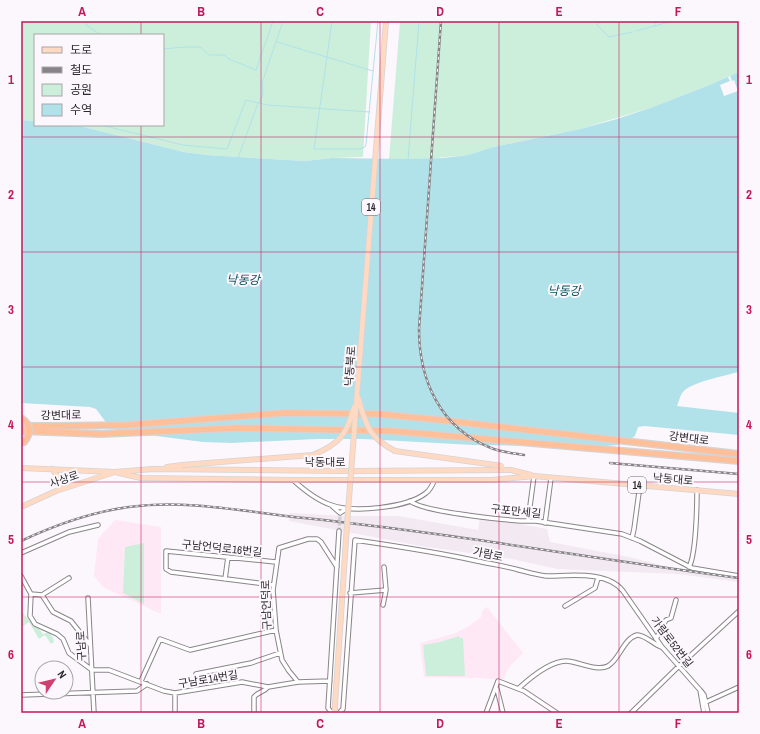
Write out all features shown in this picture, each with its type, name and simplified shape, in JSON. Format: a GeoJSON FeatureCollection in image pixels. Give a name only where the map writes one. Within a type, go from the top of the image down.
{"type":"FeatureCollection","features":[{"type":"Feature","properties":{"kind":"highway","name":"강변대로"},"geometry":{"type":"LineString","coordinates":[[21,426],[127,424],[284,414],[379,414],[739,454]]}},
{"type":"Feature","properties":{"kind":"highway"},"geometry":{"type":"LineString","coordinates":[[21,418],[27,422],[30,428],[28,437],[21,443]]}},
{"type":"Feature","properties":{"kind":"highway","name":"강변대로"},"geometry":{"type":"LineString","coordinates":[[21,431],[101,434],[238,428],[391,431],[739,461]]}},
{"type":"Feature","properties":{"kind":"main road","name":"낙동북로"},"geometry":{"type":"LineString","coordinates":[[335,713],[347,525],[386,21]]}},
{"type":"Feature","properties":{"kind":"main road","name":"14"},"geometry":{"type":"LineString","coordinates":[[115,472],[312,455],[326,449],[338,441],[350,424],[358,394]]}},
{"type":"Feature","properties":{"kind":"main road","name":"14"},"geometry":{"type":"LineString","coordinates":[[358,394],[369,430],[384,446],[395,451],[502,466],[534,476]]}},
{"type":"Feature","properties":{"kind":"main road","name":"낙동대로"},"geometry":{"type":"LineString","coordinates":[[21,468],[115,472],[153,469],[344,471],[511,470],[534,476],[552,478],[739,494]]}},
{"type":"Feature","properties":{"kind":"main road"},"geometry":{"type":"LineString","coordinates":[[52,469],[61,481],[60,490]]}},
{"type":"Feature","properties":{"kind":"main road","name":"낙동대로"},"geometry":{"type":"LineString","coordinates":[[115,472],[141,478],[293,480],[434,481],[492,480],[534,476]]}},
{"type":"Feature","properties":{"kind":"main road","name":"사상로"},"geometry":{"type":"LineString","coordinates":[[21,507],[60,490],[115,472]]}},
{"type":"Feature","properties":{"kind":"street"},"geometry":{"type":"LineString","coordinates":[[528,522],[534,476]]}},
{"type":"Feature","properties":{"kind":"street"},"geometry":{"type":"LineString","coordinates":[[545,523],[552,478]]}},
{"type":"Feature","properties":{"kind":"street"},"geometry":{"type":"LineString","coordinates":[[293,480],[309,494],[330,505],[340,514],[346,509],[380,507],[410,501],[426,493],[434,481]]}},
{"type":"Feature","properties":{"kind":"street"},"geometry":{"type":"LineString","coordinates":[[632,538],[640,485]]}},
{"type":"Feature","properties":{"kind":"street"},"geometry":{"type":"LineString","coordinates":[[689,567],[692,563],[697,490]]}},
{"type":"Feature","properties":{"kind":"street","name":"구포만세길"},"geometry":{"type":"LineString","coordinates":[[410,501],[421,507],[447,512],[545,523],[622,534],[689,567],[710,572],[739,576]]}},
{"type":"Feature","properties":{"kind":"street"},"geometry":{"type":"LineString","coordinates":[[21,553],[69,532],[98,525]]}},
{"type":"Feature","properties":{"kind":"street"},"geometry":{"type":"LineString","coordinates":[[332,713],[328,708],[339,531]]}},
{"type":"Feature","properties":{"kind":"street","name":"구남언덕로"},"geometry":{"type":"LineString","coordinates":[[298,682],[285,665],[280,653],[276,630],[273,584],[279,548],[308,539],[317,539],[322,542],[337,567]]}},
{"type":"Feature","properties":{"kind":"street","name":"가람로"},"geometry":{"type":"LineString","coordinates":[[350,593],[354,540],[479,561],[544,576],[576,574],[598,578],[617,584]]}},
{"type":"Feature","properties":{"kind":"street","name":"구남언덕로16번길"},"geometry":{"type":"LineString","coordinates":[[225,579],[171,572],[168,570],[166,565],[166,551],[276,562]]}},
{"type":"Feature","properties":{"kind":"street"},"geometry":{"type":"LineString","coordinates":[[228,557],[225,579],[273,584]]}},
{"type":"Feature","properties":{"kind":"street"},"geometry":{"type":"LineString","coordinates":[[384,567],[386,590],[384,605]]}},
{"type":"Feature","properties":{"kind":"street"},"geometry":{"type":"LineString","coordinates":[[21,576],[31,594],[30,616],[35,624],[57,634],[63,639],[69,653],[92,670]]}},
{"type":"Feature","properties":{"kind":"street"},"geometry":{"type":"LineString","coordinates":[[31,594],[42,595],[69,578]]}},
{"type":"Feature","properties":{"kind":"street"},"geometry":{"type":"LineString","coordinates":[[565,606],[595,588],[598,578]]}},
{"type":"Feature","properties":{"kind":"street","name":"가람로52번길"},"geometry":{"type":"LineString","coordinates":[[617,584],[662,647],[704,695],[708,713]]}},
{"type":"Feature","properties":{"kind":"street"},"geometry":{"type":"LineString","coordinates":[[339,713],[343,709],[350,593],[386,590]]}},
{"type":"Feature","properties":{"kind":"street"},"geometry":{"type":"LineString","coordinates":[[42,595],[53,612],[71,621],[90,645]]}},
{"type":"Feature","properties":{"kind":"street","name":"구남로"},"geometry":{"type":"LineString","coordinates":[[88,598],[94,713]]}},
{"type":"Feature","properties":{"kind":"street"},"geometry":{"type":"LineString","coordinates":[[656,639],[666,620],[671,618],[676,600]]}},
{"type":"Feature","properties":{"kind":"street"},"geometry":{"type":"LineString","coordinates":[[631,713],[739,611]]}},
{"type":"Feature","properties":{"kind":"street"},"geometry":{"type":"LineString","coordinates":[[141,681],[160,639],[190,650],[276,630]]}},
{"type":"Feature","properties":{"kind":"street"},"geometry":{"type":"LineString","coordinates":[[519,688],[539,672],[562,661],[606,667],[618,658],[629,640],[637,635],[643,636],[654,644],[662,647]]}},
{"type":"Feature","properties":{"kind":"street"},"geometry":{"type":"LineString","coordinates":[[196,674],[251,663],[280,653]]}},
{"type":"Feature","properties":{"kind":"street","name":"구남로14번길"},"geometry":{"type":"LineString","coordinates":[[92,670],[109,670],[164,691],[175,693],[242,682],[268,687],[298,682],[330,681]]}},
{"type":"Feature","properties":{"kind":"street"},"geometry":{"type":"LineString","coordinates":[[486,713],[497,688],[498,681],[519,688],[557,713]]}},
{"type":"Feature","properties":{"kind":"street"},"geometry":{"type":"LineString","coordinates":[[21,695],[137,691],[148,684]]}},
{"type":"Feature","properties":{"kind":"street"},"geometry":{"type":"LineString","coordinates":[[254,713],[254,697],[257,694],[264,692],[268,687]]}},
{"type":"Feature","properties":{"kind":"street"},"geometry":{"type":"LineString","coordinates":[[497,688],[503,713]]}},
{"type":"Feature","properties":{"kind":"street"},"geometry":{"type":"LineString","coordinates":[[706,702],[739,688]]}},
{"type":"Feature","properties":{"kind":"street"},"geometry":{"type":"LineString","coordinates":[[700,690],[704,713]]}},
{"type":"Feature","properties":{"kind":"street"},"geometry":{"type":"LineString","coordinates":[[175,693],[175,713]]}},
{"type":"Feature","properties":{"kind":"shaded area"},"geometry":{"type":"Polygon","coordinates":[[[290,513],[346,516],[399,516],[478,530],[480,517],[547,529],[550,542],[629,557],[673,568],[739,576],[739,582],[678,574],[557,569],[512,559],[421,546],[289,521],[290,513]]]}},
{"type":"Feature","properties":{"kind":"shaded area"},"geometry":{"type":"Polygon","coordinates":[[[115,520],[161,527],[161,614],[103,587],[94,576],[98,539],[115,520]]]}},
{"type":"Feature","properties":{"kind":"shaded area"},"geometry":{"type":"Polygon","coordinates":[[[487,607],[523,653],[509,667],[503,680],[424,677],[420,643],[453,634],[469,626],[481,617],[483,610],[487,607]]]}},
{"type":"Feature","properties":{"kind":"green space"},"geometry":{"type":"Polygon","coordinates":[[[21,21],[371,21],[363,157],[305,161],[207,155],[184,152],[78,126],[164,126],[164,34],[34,34],[34,121],[21,120],[21,21]]]}},
{"type":"Feature","properties":{"kind":"green space"},"geometry":{"type":"Polygon","coordinates":[[[400,21],[739,21],[739,72],[650,108],[580,129],[493,147],[468,155],[425,159],[389,159],[400,21]]]}},
{"type":"Feature","properties":{"kind":"green space"},"geometry":{"type":"Polygon","coordinates":[[[144,543],[144,604],[123,593],[125,547],[144,543]]]}},
{"type":"Feature","properties":{"kind":"green space"},"geometry":{"type":"Polygon","coordinates":[[[21,611],[43,634],[49,632],[54,642],[51,644],[45,635],[39,639],[29,622],[22,627],[21,611]]]}},
{"type":"Feature","properties":{"kind":"green space"},"geometry":{"type":"Polygon","coordinates":[[[459,636],[460,638],[463,638],[465,676],[426,676],[423,645],[440,642],[459,636]]]}},
{"type":"Feature","properties":{"kind":"water","name":"낙동강"},"geometry":{"type":"Polygon","coordinates":[[[739,72],[739,372],[709,380],[687,389],[682,393],[677,406],[739,413],[739,435],[644,426],[638,427],[635,436],[625,443],[594,447],[473,445],[363,439],[317,439],[231,443],[203,442],[118,431],[105,421],[96,409],[90,407],[21,403],[21,120],[34,121],[34,126],[84,127],[184,152],[207,155],[305,161],[332,158],[443,158],[468,155],[493,147],[580,129],[617,119],[707,86],[739,72]]]}},
{"type":"Feature","properties":{"kind":"pier"},"geometry":{"type":"Polygon","coordinates":[[[730,76],[732,81],[734,80],[738,91],[724,96],[720,85],[730,81],[728,77],[730,76]]]}},
{"type":"Feature","properties":{"kind":"waterway"},"geometry":{"type":"LineString","coordinates":[[87,21],[86,25],[100,34]]}},
{"type":"Feature","properties":{"kind":"waterway"},"geometry":{"type":"LineString","coordinates":[[164,49],[200,47],[209,55],[224,55],[229,59],[256,70],[273,21]]}},
{"type":"Feature","properties":{"kind":"waterway"},"geometry":{"type":"LineString","coordinates":[[238,158],[257,106],[263,95],[262,83],[283,21]]}},
{"type":"Feature","properties":{"kind":"waterway"},"geometry":{"type":"LineString","coordinates":[[332,21],[314,149],[360,149],[365,147],[378,21]]}},
{"type":"Feature","properties":{"kind":"waterway"},"geometry":{"type":"LineString","coordinates":[[408,160],[419,21]]}},
{"type":"Feature","properties":{"kind":"waterway"},"geometry":{"type":"LineString","coordinates":[[599,21],[597,25],[609,37],[632,32]]}},
{"type":"Feature","properties":{"kind":"waterway"},"geometry":{"type":"LineString","coordinates":[[655,21],[655,26]]}},
{"type":"Feature","properties":{"kind":"waterway"},"geometry":{"type":"LineString","coordinates":[[636,31],[673,21]]}},
{"type":"Feature","properties":{"kind":"waterway"},"geometry":{"type":"LineString","coordinates":[[277,42],[373,71]]}},
{"type":"Feature","properties":{"kind":"waterway"},"geometry":{"type":"LineString","coordinates":[[105,126],[183,145],[227,149],[246,100],[267,105],[370,112]]}},
{"type":"Feature","properties":{"kind":"tunnel"},"geometry":{"type":"LineString","coordinates":[[339,531],[340,513]]}},
{"type":"Feature","properties":{"kind":"railway"},"geometry":{"type":"LineString","coordinates":[[441,21],[419,329],[423,366],[428,384],[436,400],[446,415],[458,428],[473,439],[491,448],[524,455]]}},
{"type":"Feature","properties":{"kind":"railway"},"geometry":{"type":"LineString","coordinates":[[610,463],[739,474]]}},
{"type":"Feature","properties":{"kind":"railway"},"geometry":{"type":"LineString","coordinates":[[21,541],[74,520],[115,509],[151,505],[195,505],[413,531],[739,578]]}}]}
